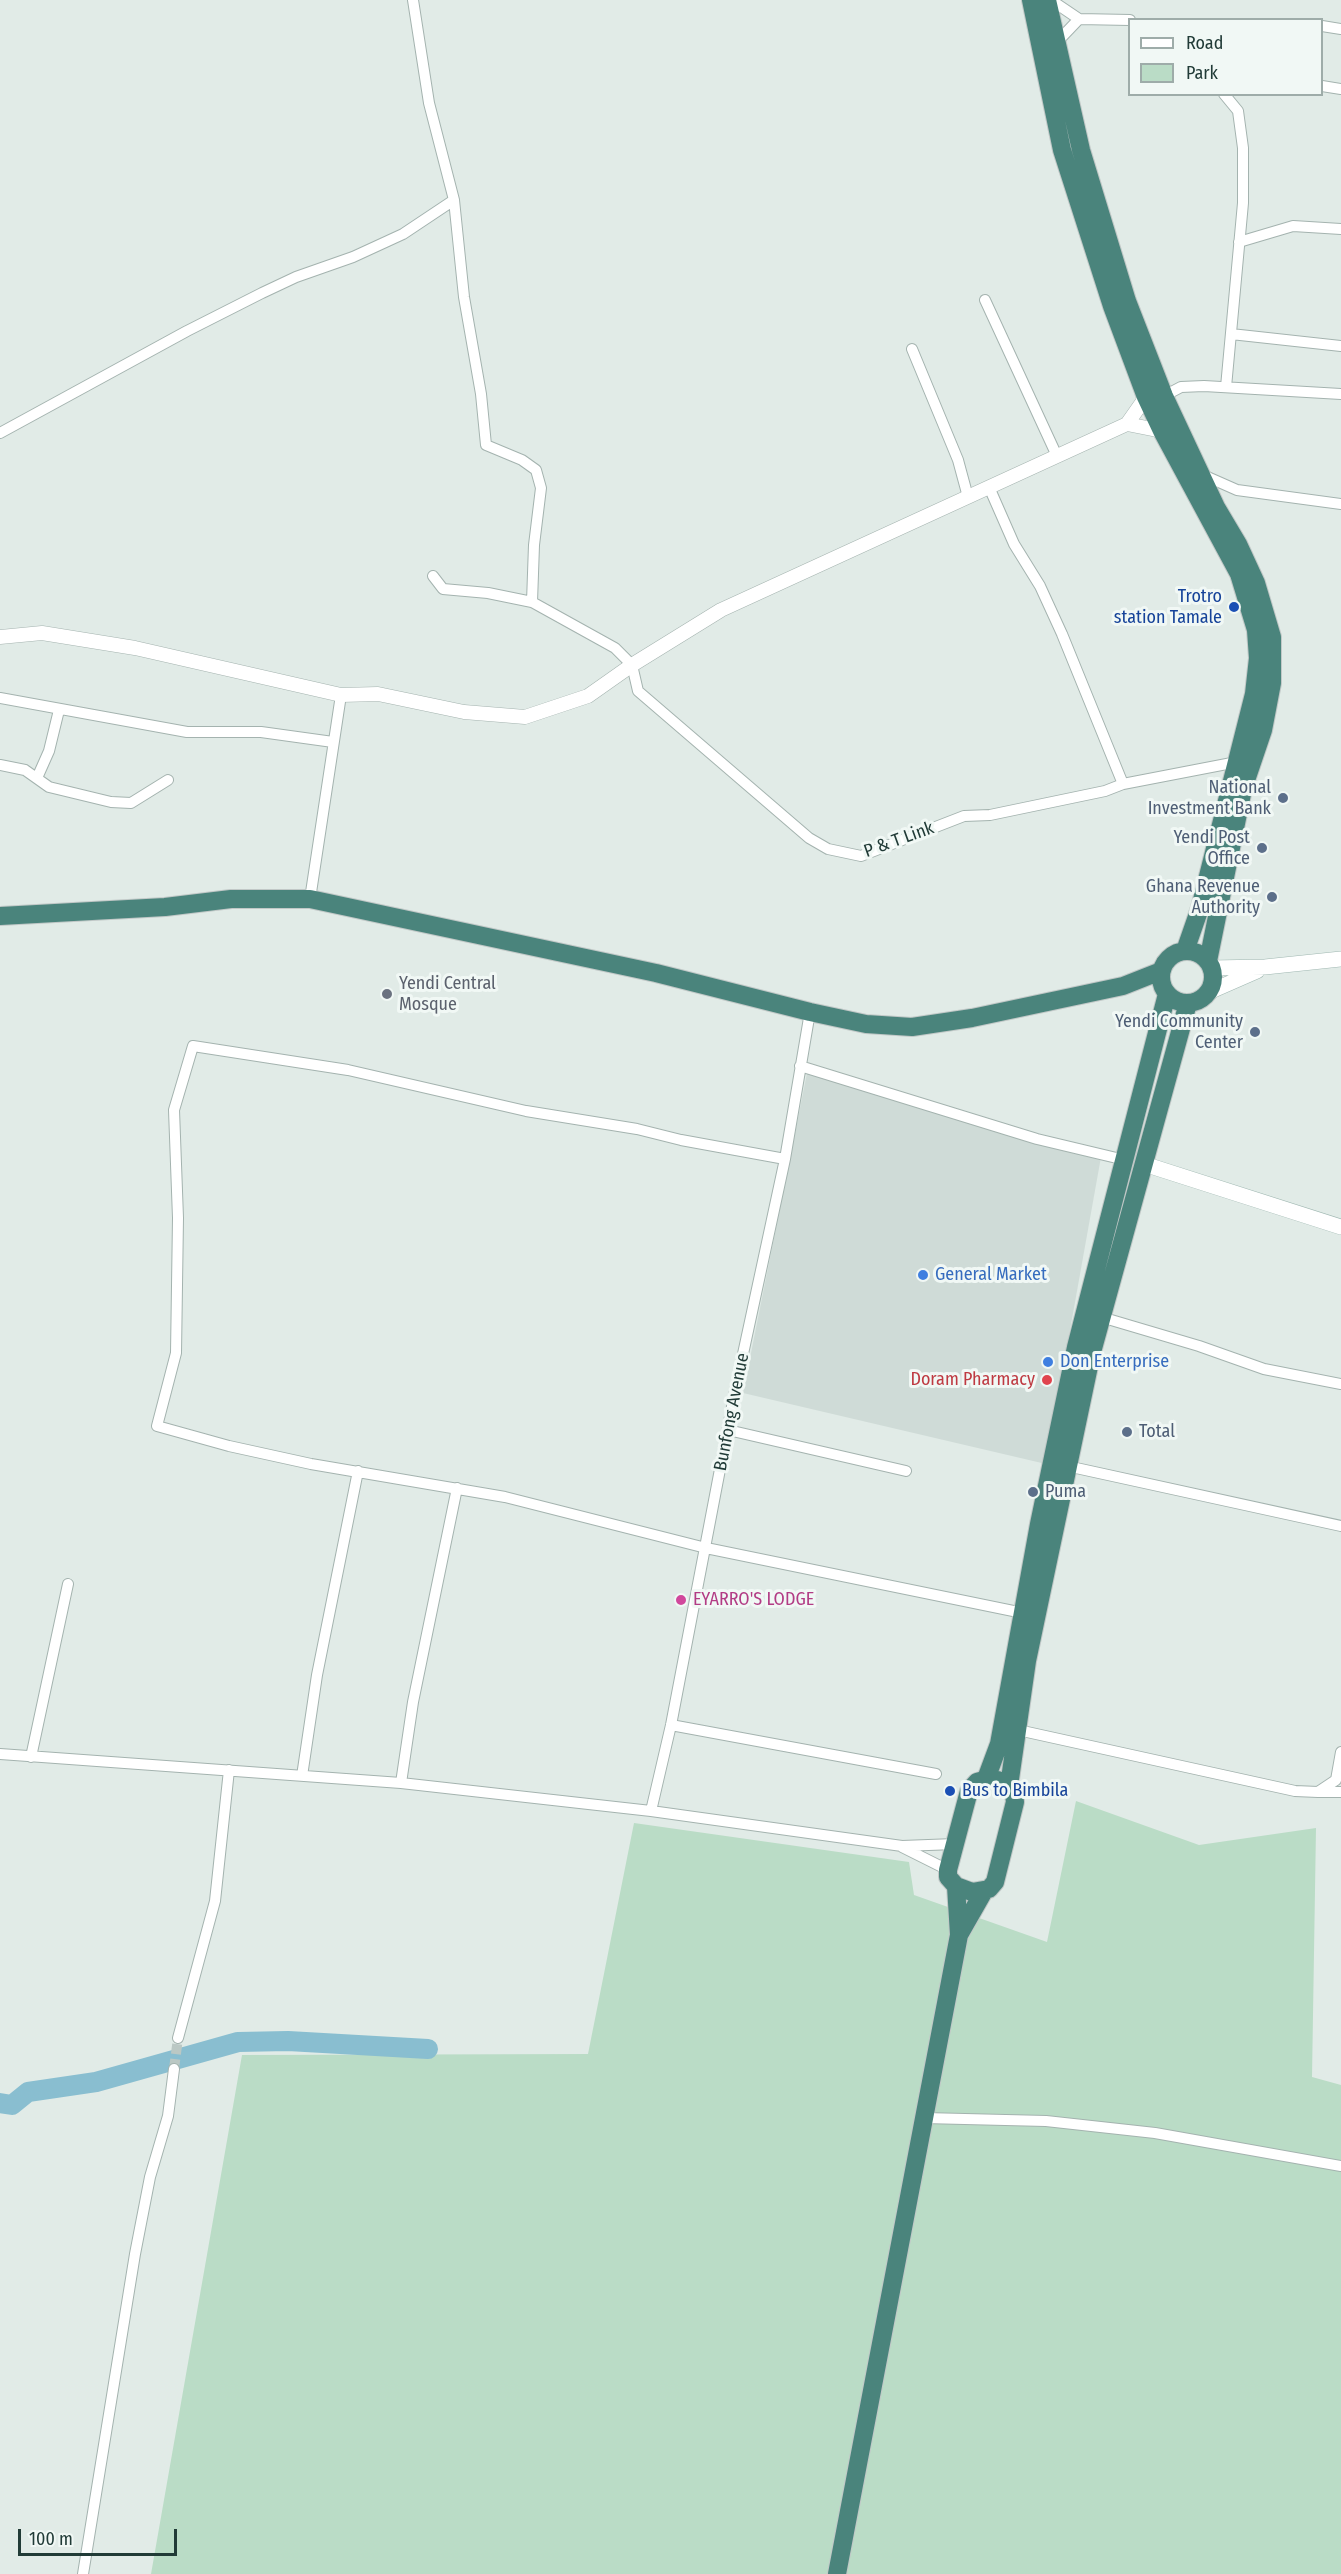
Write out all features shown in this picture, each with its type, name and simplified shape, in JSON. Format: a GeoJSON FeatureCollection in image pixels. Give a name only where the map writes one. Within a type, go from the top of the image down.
{"type":"FeatureCollection","features":[{"type":"Feature","properties":{"kind":"highway"},"geometry":{"type":"LineString","coordinates":[[1031,0],[1062,150],[1108,295],[1153,399],[1203,475],[1216,507],[1238,544],[1256,584],[1272,637],[1272,683],[1263,730],[1244,789],[1210,965],[1212,984],[1209,992],[1203,998],[1188,1003],[1173,999],[1164,984]]}},
{"type":"Feature","properties":{"kind":"highway"},"geometry":{"type":"LineString","coordinates":[[1049,0],[1081,150],[1127,301],[1162,431],[1239,574],[1256,630],[1258,658],[1254,694],[1200,908],[1185,951]]}},
{"type":"Feature","properties":{"kind":"highway"},"geometry":{"type":"LineString","coordinates":[[0,916],[165,907],[231,899],[310,899],[656,973],[866,1024],[912,1027],[972,1018],[1123,986],[1164,984]]}},
{"type":"Feature","properties":{"kind":"highway"},"geometry":{"type":"LineString","coordinates":[[986,1779],[999,1744],[1076,1347],[1125,1160],[1170,957],[1185,951],[1194,952],[1210,965]]}},
{"type":"Feature","properties":{"kind":"highway"},"geometry":{"type":"LineString","coordinates":[[1009,1786],[1027,1661],[1067,1466],[1101,1317],[1188,1003]]}},
{"type":"Feature","properties":{"kind":"highway"},"geometry":{"type":"LineString","coordinates":[[837,2574],[959,1935],[952,1878],[955,1844],[969,1791],[973,1785],[986,1779],[1001,1781],[1009,1786],[1014,1794],[1015,1802],[995,1882],[984,1891],[959,1935]]}},
{"type":"Feature","properties":{"kind":"highway"},"geometry":{"type":"LineString","coordinates":[[952,1878],[966,1891],[984,1891]]}},
{"type":"Feature","properties":{"kind":"main road"},"geometry":{"type":"LineString","coordinates":[[1210,965],[1265,967],[1341,959]]}},
{"type":"Feature","properties":{"kind":"main road"},"geometry":{"type":"LineString","coordinates":[[1209,992],[1265,967]]}},
{"type":"Feature","properties":{"kind":"main road"},"geometry":{"type":"LineString","coordinates":[[1144,1164],[1341,1227]]}},
{"type":"Feature","properties":{"kind":"street"},"geometry":{"type":"LineString","coordinates":[[413,0],[429,104],[454,200],[464,297],[481,394],[486,445],[522,460],[536,470],[541,488],[534,545],[532,602]]}},
{"type":"Feature","properties":{"kind":"street"},"geometry":{"type":"LineString","coordinates":[[1049,0],[1079,19],[1128,20]]}},
{"type":"Feature","properties":{"kind":"street"},"geometry":{"type":"LineString","coordinates":[[1057,42],[1079,19]]}},
{"type":"Feature","properties":{"kind":"street"},"geometry":{"type":"LineString","coordinates":[[1323,26],[1341,29]]}},
{"type":"Feature","properties":{"kind":"street"},"geometry":{"type":"LineString","coordinates":[[1323,86],[1341,89]]}},
{"type":"Feature","properties":{"kind":"street"},"geometry":{"type":"LineString","coordinates":[[1226,96],[1238,111],[1242,135],[1243,203],[1226,387]]}},
{"type":"Feature","properties":{"kind":"street"},"geometry":{"type":"LineString","coordinates":[[0,433],[187,331],[262,293],[296,277],[353,257],[403,234],[454,200]]}},
{"type":"Feature","properties":{"kind":"street"},"geometry":{"type":"LineString","coordinates":[[1239,242],[1293,226],[1341,229]]}},
{"type":"Feature","properties":{"kind":"street"},"geometry":{"type":"LineString","coordinates":[[985,300],[1057,456]]}},
{"type":"Feature","properties":{"kind":"street"},"geometry":{"type":"LineString","coordinates":[[1231,334],[1341,346]]}},
{"type":"Feature","properties":{"kind":"street"},"geometry":{"type":"LineString","coordinates":[[912,349],[958,460],[968,497]]}},
{"type":"Feature","properties":{"kind":"street"},"geometry":{"type":"LineString","coordinates":[[0,637],[42,633],[135,648],[341,695],[378,694],[464,712],[525,717],[588,696],[632,665],[721,610],[1127,424],[1153,399],[1181,387],[1226,387],[1341,394]]}},
{"type":"Feature","properties":{"kind":"street"},"geometry":{"type":"LineString","coordinates":[[1127,424],[1162,431]]}},
{"type":"Feature","properties":{"kind":"street"},"geometry":{"type":"LineString","coordinates":[[1203,475],[1237,490],[1341,504]]}},
{"type":"Feature","properties":{"kind":"street"},"geometry":{"type":"LineString","coordinates":[[989,487],[1014,544],[1040,586],[1062,634],[1123,784]]}},
{"type":"Feature","properties":{"kind":"street"},"geometry":{"type":"LineString","coordinates":[[433,576],[443,589],[488,593],[532,602],[615,648],[632,665]]}},
{"type":"Feature","properties":{"kind":"street","name":"P & T Link"},"geometry":{"type":"LineString","coordinates":[[632,665],[638,691],[809,838],[828,849],[861,856],[964,816],[990,815],[1106,790],[1123,784],[1237,762]]}},
{"type":"Feature","properties":{"kind":"street"},"geometry":{"type":"LineString","coordinates":[[310,899],[341,695]]}},
{"type":"Feature","properties":{"kind":"street"},"geometry":{"type":"LineString","coordinates":[[0,698],[187,732],[261,732],[333,742]]}},
{"type":"Feature","properties":{"kind":"street"},"geometry":{"type":"LineString","coordinates":[[37,778],[48,751],[59,710]]}},
{"type":"Feature","properties":{"kind":"street"},"geometry":{"type":"LineString","coordinates":[[0,765],[25,770],[49,787],[81,796],[131,803],[168,780]]}},
{"type":"Feature","properties":{"kind":"street","name":"Bunfong Avenue"},"geometry":{"type":"LineString","coordinates":[[651,1811],[671,1725],[728,1430],[784,1159],[810,1012]]}},
{"type":"Feature","properties":{"kind":"street"},"geometry":{"type":"LineString","coordinates":[[784,1159],[700,1144],[637,1129],[526,1111],[348,1070],[193,1046],[174,1110],[178,1218],[176,1353],[157,1426],[230,1446],[311,1464],[457,1488],[548,1506],[706,1548],[1023,1613]]}},
{"type":"Feature","properties":{"kind":"street"},"geometry":{"type":"LineString","coordinates":[[800,1066],[1037,1139],[1125,1160]]}},
{"type":"Feature","properties":{"kind":"street"},"geometry":{"type":"LineString","coordinates":[[1101,1317],[1199,1346],[1264,1370],[1341,1384]]}},
{"type":"Feature","properties":{"kind":"street"},"geometry":{"type":"LineString","coordinates":[[728,1430],[906,1471]]}},
{"type":"Feature","properties":{"kind":"street"},"geometry":{"type":"LineString","coordinates":[[1067,1466],[1341,1526]]}},
{"type":"Feature","properties":{"kind":"street"},"geometry":{"type":"LineString","coordinates":[[302,1776],[317,1675],[358,1471]]}},
{"type":"Feature","properties":{"kind":"street"},"geometry":{"type":"LineString","coordinates":[[401,1783],[414,1702],[457,1488]]}},
{"type":"Feature","properties":{"kind":"street"},"geometry":{"type":"LineString","coordinates":[[31,1757],[69,1584]]}},
{"type":"Feature","properties":{"kind":"street"},"geometry":{"type":"LineString","coordinates":[[671,1725],[936,1774]]}},
{"type":"Feature","properties":{"kind":"street"},"geometry":{"type":"LineString","coordinates":[[1018,1730],[1295,1791],[1341,1792]]}},
{"type":"Feature","properties":{"kind":"street"},"geometry":{"type":"LineString","coordinates":[[1318,1792],[1336,1780],[1341,1752]]}},
{"type":"Feature","properties":{"kind":"street"},"geometry":{"type":"LineString","coordinates":[[0,1754],[401,1783],[651,1811],[902,1846],[955,1844]]}},
{"type":"Feature","properties":{"kind":"street"},"geometry":{"type":"LineString","coordinates":[[178,2038],[215,1900],[229,1770]]}},
{"type":"Feature","properties":{"kind":"street"},"geometry":{"type":"LineString","coordinates":[[902,1846],[952,1878]]}},
{"type":"Feature","properties":{"kind":"street"},"geometry":{"type":"LineString","coordinates":[[83,2574],[135,2254],[150,2177],[168,2116],[174,2069]]}},
{"type":"Feature","properties":{"kind":"street"},"geometry":{"type":"LineString","coordinates":[[924,2118],[1046,2121],[1155,2133],[1341,2166]]}},
{"type":"Feature","properties":{"kind":"shaded area","name":"General Market"},"geometry":{"type":"Polygon","coordinates":[[[808,1068],[1101,1157],[1046,1464],[743,1393],[808,1068]]]}},
{"type":"Feature","properties":{"kind":"green space"},"geometry":{"type":"Polygon","coordinates":[[[1076,1801],[1199,1845],[1316,1828],[1312,2077],[1341,2085],[1341,2574],[151,2574],[242,2055],[588,2054],[634,1823],[909,1862],[914,1895],[1047,1942],[1076,1801]]]}},
{"type":"Feature","properties":{"kind":"waterway"},"geometry":{"type":"LineString","coordinates":[[0,2103],[12,2105],[28,2092],[96,2082],[238,2042],[288,2041],[428,2049]]}},
{"type":"Feature","properties":{"kind":"tunnel"},"geometry":{"type":"LineString","coordinates":[[174,2069],[178,2038]]}},
{"type":"Feature","properties":{"kind":"place","name":"Trotro station Tamale"},"geometry":{"type":"Point","coordinates":[1234,607]}},
{"type":"Feature","properties":{"kind":"place","name":"National Investment Bank"},"geometry":{"type":"Point","coordinates":[1283,798]}},
{"type":"Feature","properties":{"kind":"place","name":"Yendi Post Office"},"geometry":{"type":"Point","coordinates":[1262,848]}},
{"type":"Feature","properties":{"kind":"place","name":"Ghana Revenue Authority"},"geometry":{"type":"Point","coordinates":[1272,897]}},
{"type":"Feature","properties":{"kind":"place","name":"Yendi Central Mosque"},"geometry":{"type":"Point","coordinates":[387,994]}},
{"type":"Feature","properties":{"kind":"place","name":"Yendi Community Center"},"geometry":{"type":"Point","coordinates":[1255,1032]}},
{"type":"Feature","properties":{"kind":"place","name":"General Market"},"geometry":{"type":"Point","coordinates":[923,1275]}},
{"type":"Feature","properties":{"kind":"place","name":"Don Enterprise"},"geometry":{"type":"Point","coordinates":[1048,1362]}},
{"type":"Feature","properties":{"kind":"place","name":"Doram Pharmacy"},"geometry":{"type":"Point","coordinates":[1047,1380]}},
{"type":"Feature","properties":{"kind":"place","name":"Total"},"geometry":{"type":"Point","coordinates":[1127,1432]}},
{"type":"Feature","properties":{"kind":"place","name":"Puma"},"geometry":{"type":"Point","coordinates":[1033,1492]}},
{"type":"Feature","properties":{"kind":"place","name":"EYARRO'S LODGE"},"geometry":{"type":"Point","coordinates":[681,1600]}},
{"type":"Feature","properties":{"kind":"place","name":"Bus to Bimbila"},"geometry":{"type":"Point","coordinates":[950,1791]}}]}
